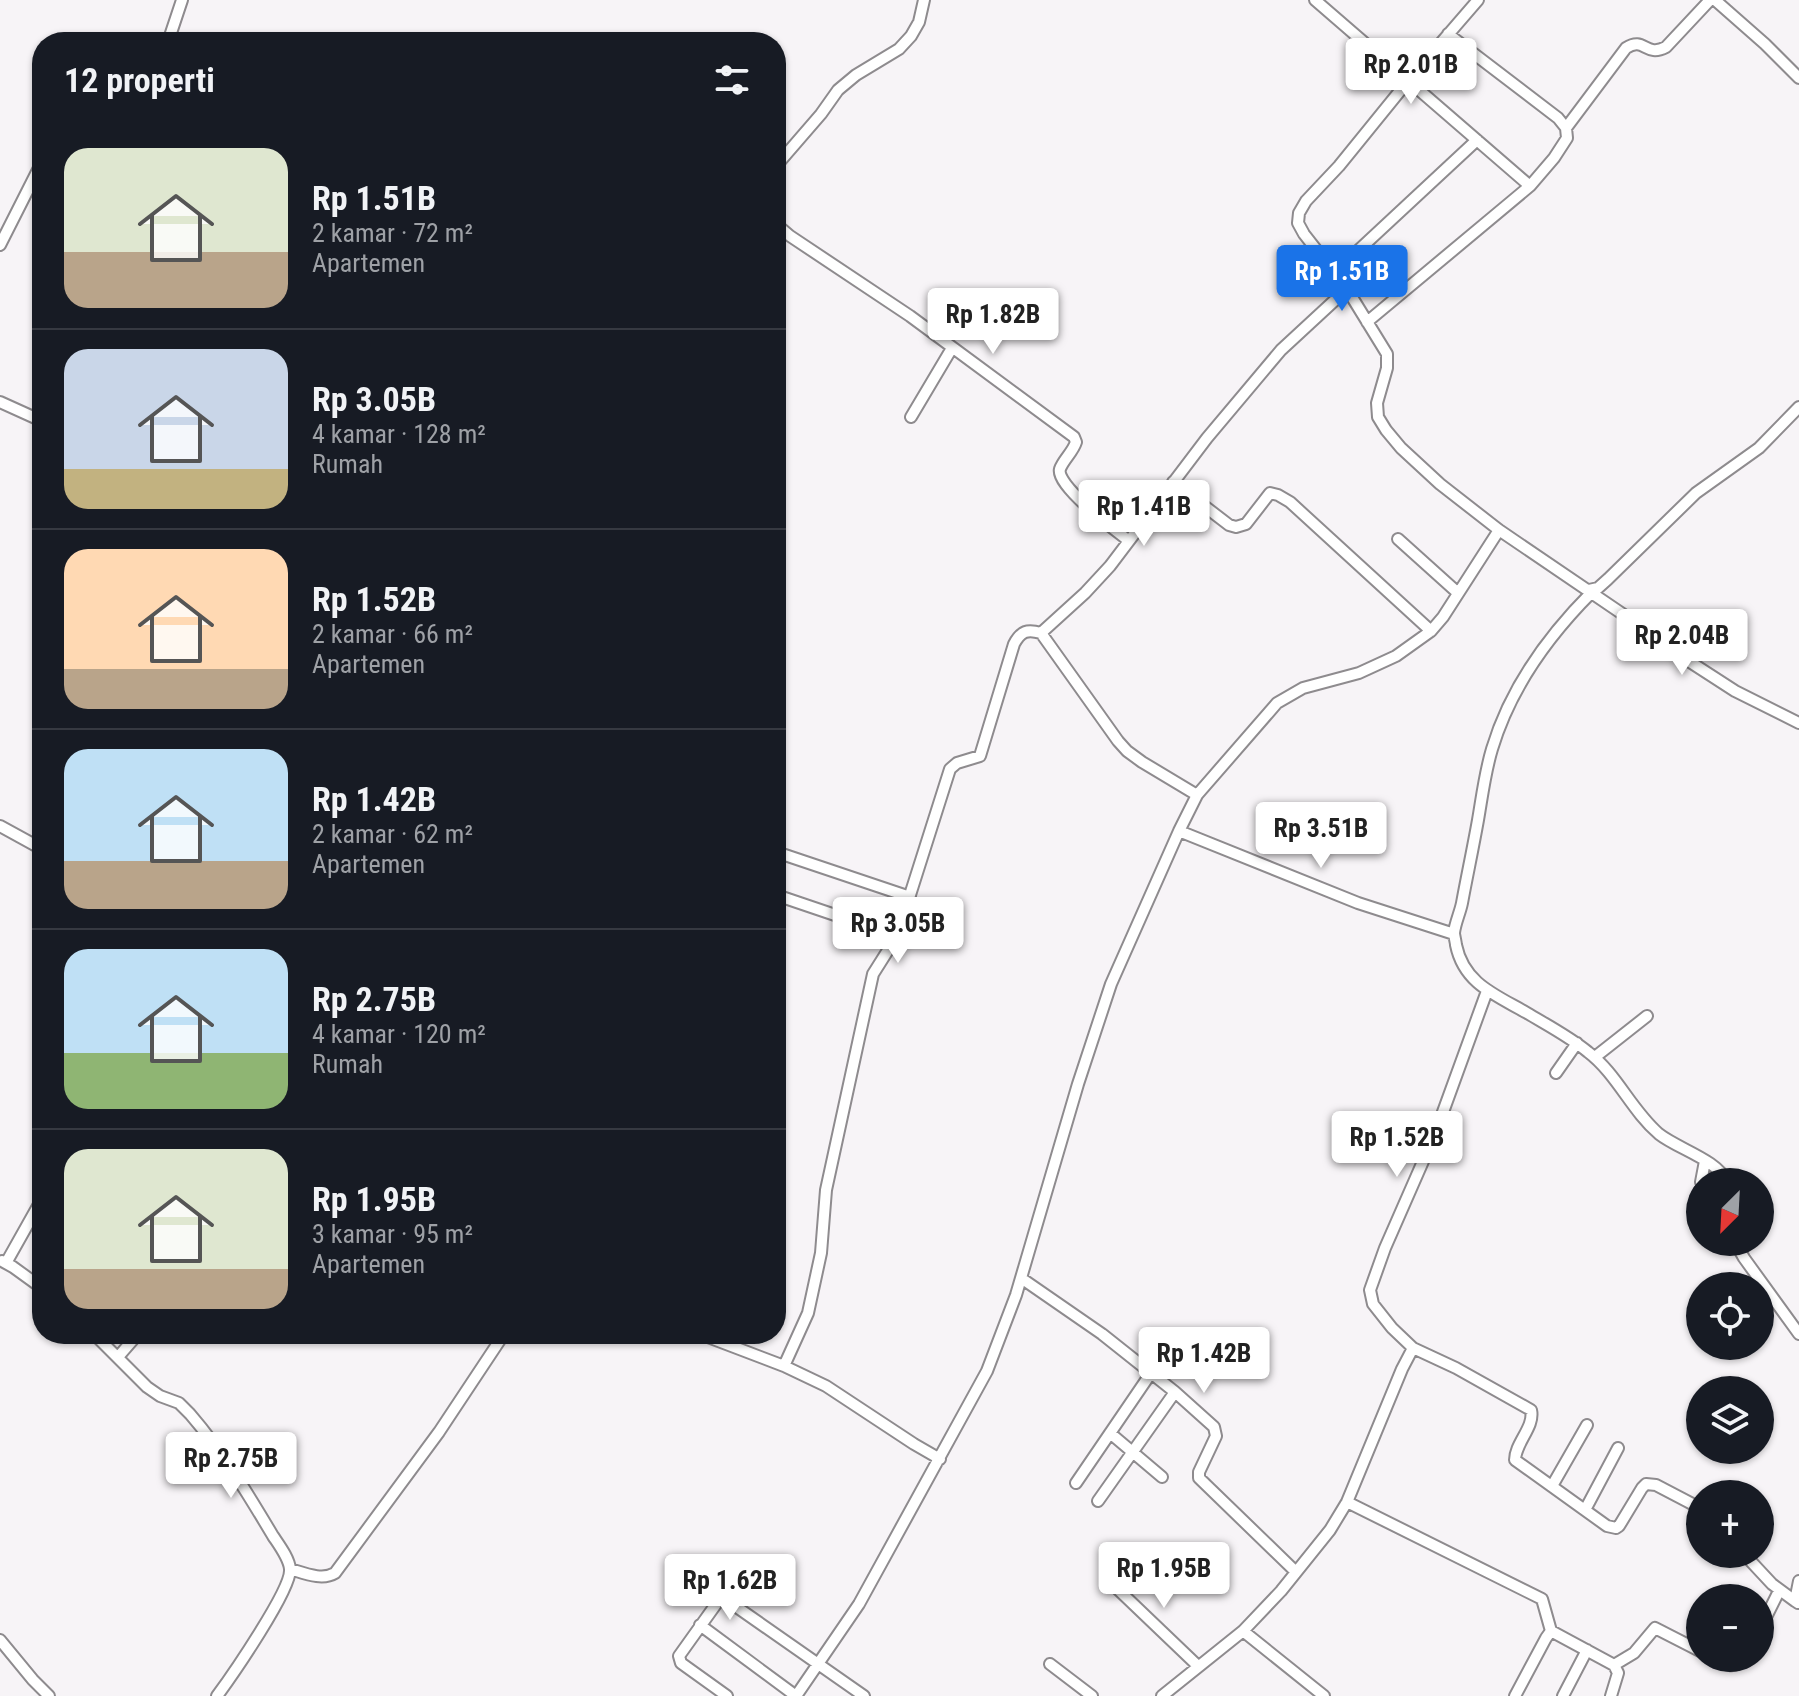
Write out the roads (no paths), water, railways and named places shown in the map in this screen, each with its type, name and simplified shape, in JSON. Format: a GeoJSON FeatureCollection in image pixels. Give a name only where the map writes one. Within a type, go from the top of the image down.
{"type":"FeatureCollection","features":[{"type":"Feature","properties":{"kind":"street"},"geometry":{"type":"LineString","coordinates":[[171,32],[182,0]]}},
{"type":"Feature","properties":{"kind":"street"},"geometry":{"type":"LineString","coordinates":[[786,155],[838,90],[856,75],[899,49],[911,36],[919,22],[924,0]]}},
{"type":"Feature","properties":{"kind":"street"},"geometry":{"type":"LineString","coordinates":[[1315,0],[1530,186]]}},
{"type":"Feature","properties":{"kind":"street"},"geometry":{"type":"LineString","coordinates":[[1478,0],[1299,213],[1300,228],[1347,289],[1387,354],[1387,368],[1377,403],[1378,417],[1401,448],[1440,484],[1499,530],[1735,691],[1799,723]]}},
{"type":"Feature","properties":{"kind":"street"},"geometry":{"type":"LineString","coordinates":[[1566,128],[1626,48],[1633,44],[1652,51],[1666,47],[1713,0],[1799,78]]}},
{"type":"Feature","properties":{"kind":"street"},"geometry":{"type":"LineString","coordinates":[[1367,322],[1530,186],[1567,138],[1566,128],[1558,118],[1448,34]]}},
{"type":"Feature","properties":{"kind":"street"},"geometry":{"type":"LineString","coordinates":[[1334,273],[1477,140]]}},
{"type":"Feature","properties":{"kind":"street"},"geometry":{"type":"LineString","coordinates":[[0,245],[32,182]]}},
{"type":"Feature","properties":{"kind":"street"},"geometry":{"type":"LineString","coordinates":[[786,233],[910,316],[1076,440],[1060,469],[1062,481],[1074,495],[1128,540]]}},
{"type":"Feature","properties":{"kind":"street"},"geometry":{"type":"LineString","coordinates":[[1041,633],[1110,566],[1207,438],[1281,350],[1347,289]]}},
{"type":"Feature","properties":{"kind":"street"},"geometry":{"type":"LineString","coordinates":[[911,417],[952,348]]}},
{"type":"Feature","properties":{"kind":"street"},"geometry":{"type":"LineString","coordinates":[[0,402],[32,416]]}},
{"type":"Feature","properties":{"kind":"street"},"geometry":{"type":"LineString","coordinates":[[1716,1168],[1668,1141],[1648,1124],[1607,1069],[1577,1043],[1487,991],[1470,975],[1459,957],[1454,934],[1490,753],[1506,710],[1545,646],[1590,591],[1608,579],[1696,493],[1759,448],[1799,407]]}},
{"type":"Feature","properties":{"kind":"street"},"geometry":{"type":"LineString","coordinates":[[1173,482],[1229,525],[1236,527],[1246,524],[1270,493],[1278,495],[1290,502],[1431,631]]}},
{"type":"Feature","properties":{"kind":"street"},"geometry":{"type":"LineString","coordinates":[[700,1625],[796,1696],[859,1604],[987,1371],[1021,1278],[1111,984],[1197,795],[1277,703],[1303,688],[1359,673],[1396,656],[1431,631],[1499,530]]}},
{"type":"Feature","properties":{"kind":"street"},"geometry":{"type":"LineString","coordinates":[[1398,539],[1458,593]]}},
{"type":"Feature","properties":{"kind":"street"},"geometry":{"type":"LineString","coordinates":[[784,1366],[808,1313],[821,1253],[826,1190],[873,974],[897,936],[950,769],[957,763],[980,756],[1020,633],[1027,630],[1041,633],[1127,751],[1197,795]]}},
{"type":"Feature","properties":{"kind":"street"},"geometry":{"type":"LineString","coordinates":[[0,826],[32,844]]}},
{"type":"Feature","properties":{"kind":"street"},"geometry":{"type":"LineString","coordinates":[[1179,831],[1358,903],[1454,934]]}},
{"type":"Feature","properties":{"kind":"street"},"geometry":{"type":"LineString","coordinates":[[786,855],[910,897]]}},
{"type":"Feature","properties":{"kind":"street"},"geometry":{"type":"LineString","coordinates":[[786,898],[897,936]]}},
{"type":"Feature","properties":{"kind":"street"},"geometry":{"type":"LineString","coordinates":[[1487,991],[1435,1134],[1385,1248],[1370,1290],[1373,1304],[1413,1348],[1531,1410],[1532,1419],[1515,1460],[1607,1526],[1616,1528],[1642,1488],[1650,1483],[1686,1501]]}},
{"type":"Feature","properties":{"kind":"street"},"geometry":{"type":"LineString","coordinates":[[1595,1057],[1647,1016]]}},
{"type":"Feature","properties":{"kind":"street"},"geometry":{"type":"LineString","coordinates":[[1556,1073],[1577,1043]]}},
{"type":"Feature","properties":{"kind":"street"},"geometry":{"type":"LineString","coordinates":[[1704,1168],[1705,1161]]}},
{"type":"Feature","properties":{"kind":"street"},"geometry":{"type":"LineString","coordinates":[[32,1215],[3,1262],[32,1281]]}},
{"type":"Feature","properties":{"kind":"street"},"geometry":{"type":"LineString","coordinates":[[1743,1256],[1799,1334]]}},
{"type":"Feature","properties":{"kind":"street"},"geometry":{"type":"LineString","coordinates":[[1021,1278],[1102,1334],[1216,1429],[1199,1478],[1296,1572]]}},
{"type":"Feature","properties":{"kind":"street"},"geometry":{"type":"LineString","coordinates":[[104,1344],[147,1387],[179,1403],[200,1425],[251,1500],[290,1569],[275,1605],[239,1666],[217,1696]]}},
{"type":"Feature","properties":{"kind":"street"},"geometry":{"type":"LineString","coordinates":[[118,1357],[129,1344]]}},
{"type":"Feature","properties":{"kind":"street"},"geometry":{"type":"LineString","coordinates":[[290,1569],[329,1577],[335,1573],[439,1432],[497,1344]]}},
{"type":"Feature","properties":{"kind":"street"},"geometry":{"type":"LineString","coordinates":[[726,1344],[826,1386],[940,1459]]}},
{"type":"Feature","properties":{"kind":"street"},"geometry":{"type":"LineString","coordinates":[[1162,1696],[1243,1631],[1330,1530],[1347,1502],[1413,1348]]}},
{"type":"Feature","properties":{"kind":"street"},"geometry":{"type":"LineString","coordinates":[[1076,1483],[1151,1373]]}},
{"type":"Feature","properties":{"kind":"street"},"geometry":{"type":"LineString","coordinates":[[1098,1501],[1175,1392]]}},
{"type":"Feature","properties":{"kind":"street"},"geometry":{"type":"LineString","coordinates":[[1552,1486],[1587,1425]]}},
{"type":"Feature","properties":{"kind":"street"},"geometry":{"type":"LineString","coordinates":[[1110,1433],[1162,1477]]}},
{"type":"Feature","properties":{"kind":"street"},"geometry":{"type":"LineString","coordinates":[[1585,1510],[1618,1448]]}},
{"type":"Feature","properties":{"kind":"street"},"geometry":{"type":"LineString","coordinates":[[1347,1502],[1542,1599],[1551,1631],[1614,1665],[1618,1673],[1611,1696]]}},
{"type":"Feature","properties":{"kind":"street"},"geometry":{"type":"LineString","coordinates":[[1757,1568],[1779,1591],[1797,1603],[1799,1581]]}},
{"type":"Feature","properties":{"kind":"street"},"geometry":{"type":"LineString","coordinates":[[1106,1578],[1198,1666]]}},
{"type":"Feature","properties":{"kind":"street"},"geometry":{"type":"LineString","coordinates":[[1774,1601],[1779,1591]]}},
{"type":"Feature","properties":{"kind":"street"},"geometry":{"type":"LineString","coordinates":[[727,1696],[679,1660],[680,1653],[700,1625],[719,1600],[725,1598],[864,1696]]}},
{"type":"Feature","properties":{"kind":"street"},"geometry":{"type":"LineString","coordinates":[[1614,1665],[1634,1653],[1655,1628],[1686,1644]]}},
{"type":"Feature","properties":{"kind":"street"},"geometry":{"type":"LineString","coordinates":[[1243,1631],[1324,1696]]}},
{"type":"Feature","properties":{"kind":"street"},"geometry":{"type":"LineString","coordinates":[[1515,1696],[1551,1631]]}},
{"type":"Feature","properties":{"kind":"street"},"geometry":{"type":"LineString","coordinates":[[0,1640],[49,1696]]}},
{"type":"Feature","properties":{"kind":"street"},"geometry":{"type":"LineString","coordinates":[[1563,1696],[1587,1650]]}},
{"type":"Feature","properties":{"kind":"street"},"geometry":{"type":"LineString","coordinates":[[1050,1664],[1092,1696]]}}]}
